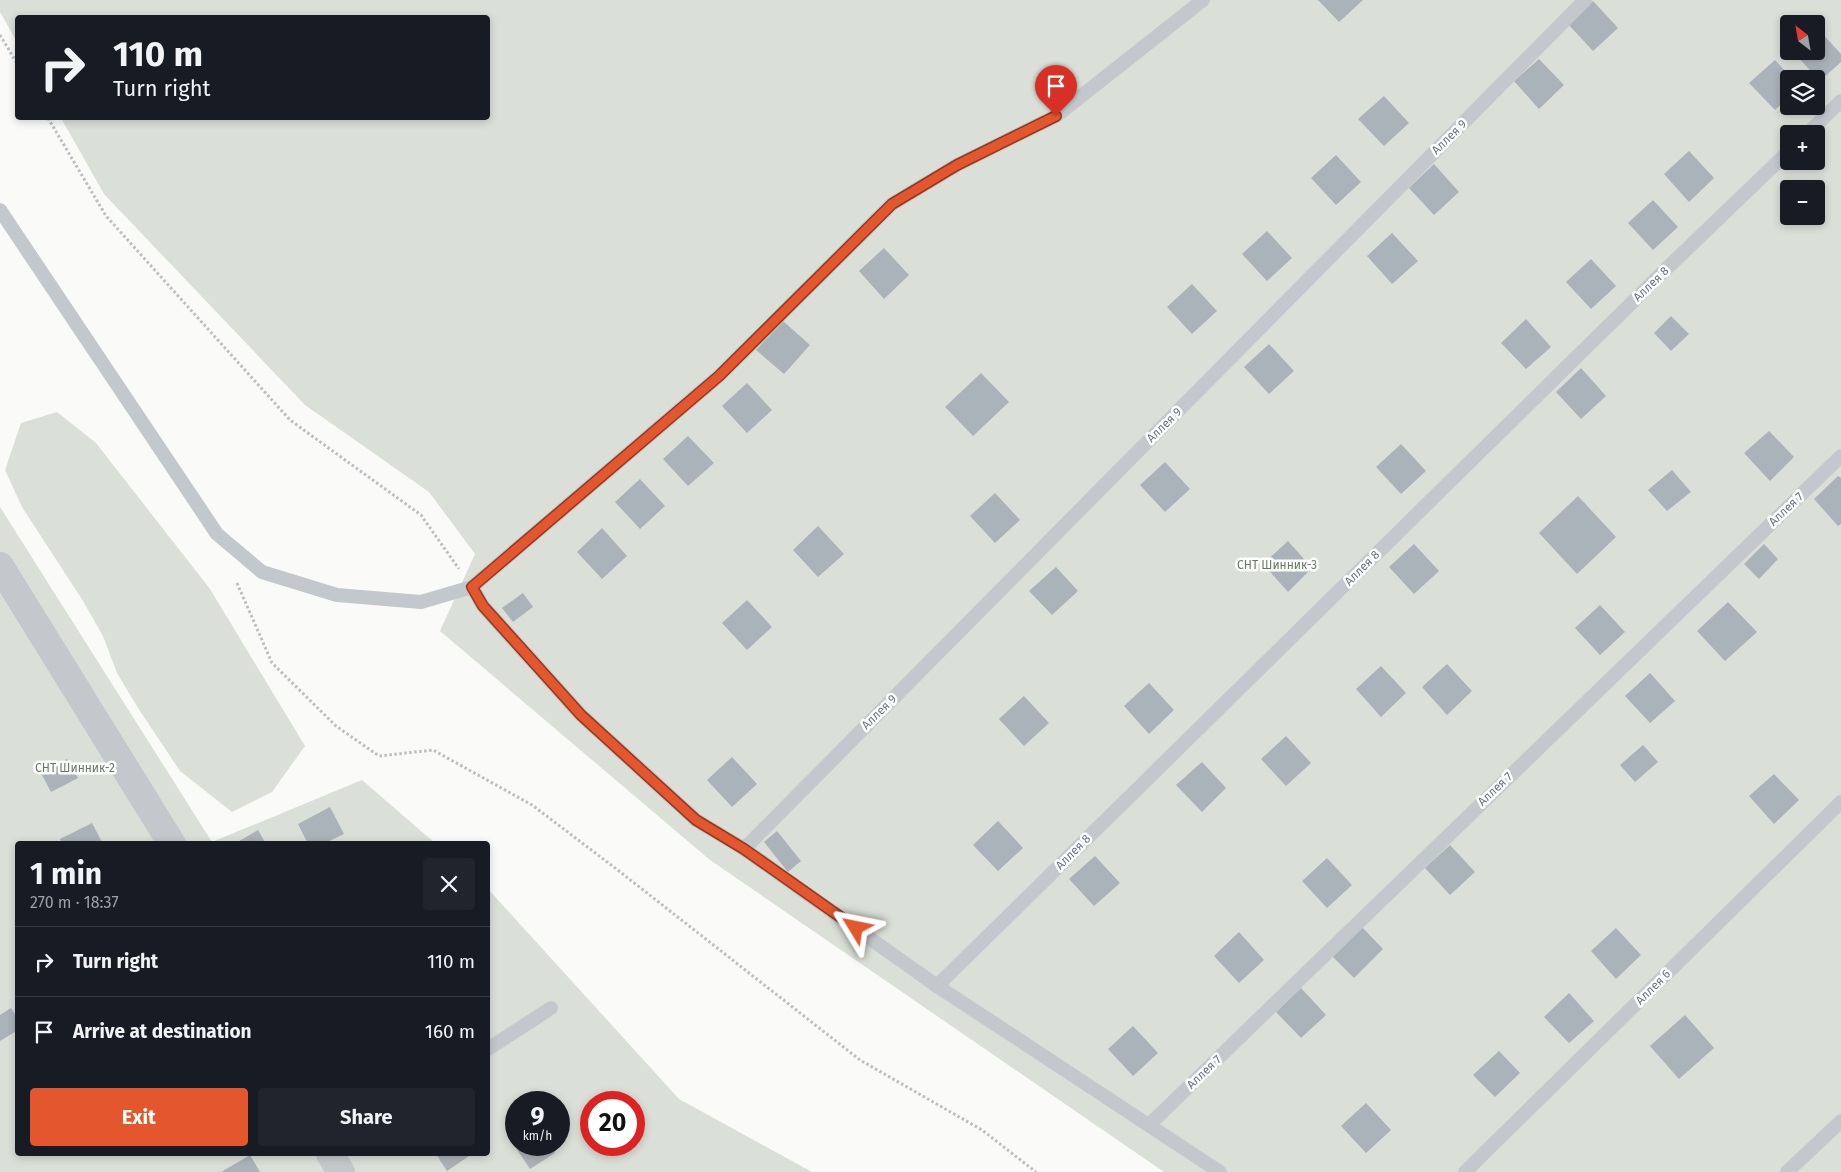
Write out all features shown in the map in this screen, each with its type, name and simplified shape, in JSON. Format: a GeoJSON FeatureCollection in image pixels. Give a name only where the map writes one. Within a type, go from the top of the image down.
{"type":"FeatureCollection","features":[{"type":"Feature","properties":{"kind":"street"},"geometry":{"type":"LineString","coordinates":[[0,566],[170,841]]}},
{"type":"Feature","properties":{"kind":"street"},"geometry":{"type":"LineString","coordinates":[[331,1156],[341,1172]]}},
{"type":"Feature","properties":{"kind":"lane"},"geometry":{"type":"LineString","coordinates":[[0,210],[217,534],[262,572],[337,595],[421,602],[472,587],[719,376],[892,204],[957,165],[1056,116],[1203,0]]}},
{"type":"Feature","properties":{"kind":"lane","name":"Аллея 9"},"geometry":{"type":"LineString","coordinates":[[744,849],[1585,0]]}},
{"type":"Feature","properties":{"kind":"lane"},"geometry":{"type":"LineString","coordinates":[[1816,125],[1841,101]]}},
{"type":"Feature","properties":{"kind":"lane","name":"Аллея 8"},"geometry":{"type":"LineString","coordinates":[[937,986],[1662,273],[1780,160]]}},
{"type":"Feature","properties":{"kind":"lane","name":"Аллея 7"},"geometry":{"type":"LineString","coordinates":[[1150,1124],[1841,456]]}},
{"type":"Feature","properties":{"kind":"lane"},"geometry":{"type":"LineString","coordinates":[[472,587],[483,606],[581,715],[696,820],[744,849],[937,986],[1150,1124],[1220,1172]]}},
{"type":"Feature","properties":{"kind":"lane","name":"Аллея 6"},"geometry":{"type":"LineString","coordinates":[[1465,1172],[1841,802]]}},
{"type":"Feature","properties":{"kind":"lane"},"geometry":{"type":"LineString","coordinates":[[490,1048],[551,1008]]}},
{"type":"Feature","properties":{"kind":"lane"},"geometry":{"type":"LineString","coordinates":[[1787,1172],[1841,1121]]}},
{"type":"Feature","properties":{"kind":"path"},"geometry":{"type":"LineString","coordinates":[[0,35],[15,60]]}},
{"type":"Feature","properties":{"kind":"path"},"geometry":{"type":"LineString","coordinates":[[49,120],[106,216],[132,246],[290,420],[421,514],[472,587]]}},
{"type":"Feature","properties":{"kind":"path"},"geometry":{"type":"LineString","coordinates":[[237,582],[272,663],[336,726],[379,756],[433,750],[532,805],[620,870],[860,1060],[982,1130],[1036,1172]]}},
{"type":"Feature","properties":{"kind":"green space","name":"СНТ Шинник-3"},"geometry":{"type":"Polygon","coordinates":[[[0,0],[1841,0],[1841,1172],[1164,1172],[710,860],[440,631],[475,554],[429,492],[305,405],[104,194],[62,120],[490,120],[490,15],[15,15],[15,38],[0,12],[0,0]]]}},
{"type":"Feature","properties":{"kind":"green space"},"geometry":{"type":"Polygon","coordinates":[[[57,412],[96,443],[210,589],[305,746],[272,792],[232,812],[180,771],[138,708],[117,673],[103,636],[83,601],[22,507],[5,470],[21,423],[57,412]]]}},
{"type":"Feature","properties":{"kind":"green space","name":"СНТ Шинник-2"},"geometry":{"type":"Polygon","coordinates":[[[0,507],[211,841],[15,841],[15,1156],[490,1156],[490,891],[679,1099],[812,1172],[0,1172],[0,507]]]}},
{"type":"Feature","properties":{"kind":"green space","name":"СНТ Шинник-2"},"geometry":{"type":"Polygon","coordinates":[[[362,780],[433,841],[214,841],[362,780]]]}},
{"type":"Feature","properties":{"kind":"building"},"geometry":{"type":"Polygon","coordinates":[[[1318,0],[1363,0],[1339,22],[1318,0]]]}},
{"type":"Feature","properties":{"kind":"building"},"geometry":{"type":"Polygon","coordinates":[[[1593,1],[1618,28],[1593,51],[1568,24],[1593,1]]]}},
{"type":"Feature","properties":{"kind":"building"},"geometry":{"type":"Polygon","coordinates":[[[1825,36],[1841,54],[1841,62],[1825,76],[1825,70],[1810,70],[1801,60],[1825,60],[1825,36]]]}},
{"type":"Feature","properties":{"kind":"building"},"geometry":{"type":"Polygon","coordinates":[[[1539,59],[1564,85],[1539,109],[1514,81],[1539,59]]]}},
{"type":"Feature","properties":{"kind":"building"},"geometry":{"type":"Polygon","coordinates":[[[1775,60],[1784,70],[1780,70],[1780,105],[1775,110],[1749,83],[1775,60]]]}},
{"type":"Feature","properties":{"kind":"building"},"geometry":{"type":"Polygon","coordinates":[[[1384,96],[1409,123],[1384,146],[1358,119],[1384,96]]]}},
{"type":"Feature","properties":{"kind":"building"},"geometry":{"type":"Polygon","coordinates":[[[1689,151],[1714,178],[1689,202],[1664,174],[1689,151]]]}},
{"type":"Feature","properties":{"kind":"building"},"geometry":{"type":"Polygon","coordinates":[[[1336,155],[1361,182],[1336,205],[1311,178],[1336,155]]]}},
{"type":"Feature","properties":{"kind":"building"},"geometry":{"type":"Polygon","coordinates":[[[1434,164],[1459,192],[1434,215],[1409,188],[1434,164]]]}},
{"type":"Feature","properties":{"kind":"building"},"geometry":{"type":"Polygon","coordinates":[[[1653,200],[1678,227],[1653,250],[1628,223],[1653,200]]]}},
{"type":"Feature","properties":{"kind":"building"},"geometry":{"type":"Polygon","coordinates":[[[1267,231],[1292,258],[1267,281],[1242,254],[1267,231]]]}},
{"type":"Feature","properties":{"kind":"building"},"geometry":{"type":"Polygon","coordinates":[[[1392,233],[1418,261],[1392,284],[1367,256],[1392,233]]]}},
{"type":"Feature","properties":{"kind":"building"},"geometry":{"type":"Polygon","coordinates":[[[884,248],[909,275],[884,299],[859,271],[884,248]]]}},
{"type":"Feature","properties":{"kind":"building"},"geometry":{"type":"Polygon","coordinates":[[[1591,259],[1616,286],[1591,309],[1566,282],[1591,259]]]}},
{"type":"Feature","properties":{"kind":"building"},"geometry":{"type":"Polygon","coordinates":[[[1192,284],[1217,311],[1192,334],[1167,307],[1192,284]]]}},
{"type":"Feature","properties":{"kind":"building"},"geometry":{"type":"Polygon","coordinates":[[[1671,316],[1689,334],[1671,351],[1654,333],[1671,316]]]}},
{"type":"Feature","properties":{"kind":"building"},"geometry":{"type":"Polygon","coordinates":[[[1526,319],[1551,347],[1526,369],[1501,343],[1526,319]]]}},
{"type":"Feature","properties":{"kind":"building"},"geometry":{"type":"Polygon","coordinates":[[[783,321],[810,345],[784,374],[756,350],[783,321]]]}},
{"type":"Feature","properties":{"kind":"building"},"geometry":{"type":"Polygon","coordinates":[[[1269,344],[1294,371],[1269,394],[1244,367],[1269,344]]]}},
{"type":"Feature","properties":{"kind":"building"},"geometry":{"type":"Polygon","coordinates":[[[1581,368],[1606,396],[1581,419],[1556,392],[1581,368]]]}},
{"type":"Feature","properties":{"kind":"building"},"geometry":{"type":"Polygon","coordinates":[[[981,373],[1009,402],[973,436],[945,407],[981,373]]]}},
{"type":"Feature","properties":{"kind":"building"},"geometry":{"type":"Polygon","coordinates":[[[747,383],[772,410],[747,433],[722,406],[747,383]]]}},
{"type":"Feature","properties":{"kind":"building"},"geometry":{"type":"Polygon","coordinates":[[[1769,431],[1794,457],[1770,481],[1744,453],[1769,431]]]}},
{"type":"Feature","properties":{"kind":"building"},"geometry":{"type":"Polygon","coordinates":[[[688,436],[714,463],[688,486],[663,459],[688,436]]]}},
{"type":"Feature","properties":{"kind":"building"},"geometry":{"type":"Polygon","coordinates":[[[1401,444],[1426,471],[1401,494],[1376,467],[1401,444]]]}},
{"type":"Feature","properties":{"kind":"building"},"geometry":{"type":"Polygon","coordinates":[[[1165,462],[1190,489],[1165,512],[1140,485],[1165,462]]]}},
{"type":"Feature","properties":{"kind":"building"},"geometry":{"type":"Polygon","coordinates":[[[1672,470],[1691,492],[1667,511],[1648,490],[1672,470]]]}},
{"type":"Feature","properties":{"kind":"building"},"geometry":{"type":"Polygon","coordinates":[[[1838,476],[1841,478],[1841,524],[1838,526],[1814,499],[1838,476]]]}},
{"type":"Feature","properties":{"kind":"building"},"geometry":{"type":"Polygon","coordinates":[[[640,479],[665,506],[640,529],[615,502],[640,479]]]}},
{"type":"Feature","properties":{"kind":"building"},"geometry":{"type":"Polygon","coordinates":[[[995,493],[1020,520],[995,543],[970,516],[995,493]]]}},
{"type":"Feature","properties":{"kind":"building"},"geometry":{"type":"Polygon","coordinates":[[[1578,496],[1616,537],[1577,574],[1539,533],[1578,496]]]}},
{"type":"Feature","properties":{"kind":"building"},"geometry":{"type":"Polygon","coordinates":[[[818,526],[844,554],[818,577],[793,550],[818,526]]]}},
{"type":"Feature","properties":{"kind":"building"},"geometry":{"type":"Polygon","coordinates":[[[602,528],[627,556],[602,579],[577,552],[602,528]]]}},
{"type":"Feature","properties":{"kind":"building"},"geometry":{"type":"Polygon","coordinates":[[[1288,541],[1312,568],[1288,592],[1263,564],[1288,541]]]}},
{"type":"Feature","properties":{"kind":"building"},"geometry":{"type":"Polygon","coordinates":[[[1414,544],[1439,571],[1414,594],[1389,567],[1414,544]]]}},
{"type":"Feature","properties":{"kind":"building"},"geometry":{"type":"Polygon","coordinates":[[[1764,544],[1778,559],[1759,579],[1744,564],[1764,544]]]}},
{"type":"Feature","properties":{"kind":"building"},"geometry":{"type":"Polygon","coordinates":[[[1056,567],[1078,591],[1052,615],[1029,591],[1056,567]]]}},
{"type":"Feature","properties":{"kind":"building"},"geometry":{"type":"Polygon","coordinates":[[[523,593],[533,607],[513,622],[502,608],[523,593]]]}},
{"type":"Feature","properties":{"kind":"building"},"geometry":{"type":"Polygon","coordinates":[[[747,600],[772,627],[747,650],[722,623],[747,600]]]}},
{"type":"Feature","properties":{"kind":"building"},"geometry":{"type":"Polygon","coordinates":[[[1728,602],[1757,632],[1725,661],[1697,631],[1728,602]]]}},
{"type":"Feature","properties":{"kind":"building"},"geometry":{"type":"Polygon","coordinates":[[[1600,605],[1625,632],[1600,655],[1575,628],[1600,605]]]}},
{"type":"Feature","properties":{"kind":"building"},"geometry":{"type":"Polygon","coordinates":[[[1447,664],[1472,691],[1447,715],[1422,687],[1447,664]]]}},
{"type":"Feature","properties":{"kind":"building"},"geometry":{"type":"Polygon","coordinates":[[[1381,666],[1406,693],[1381,717],[1356,689],[1381,666]]]}},
{"type":"Feature","properties":{"kind":"building"},"geometry":{"type":"Polygon","coordinates":[[[1650,673],[1675,701],[1650,723],[1625,696],[1650,673]]]}},
{"type":"Feature","properties":{"kind":"building"},"geometry":{"type":"Polygon","coordinates":[[[1149,683],[1174,710],[1149,734],[1124,706],[1149,683]]]}},
{"type":"Feature","properties":{"kind":"building"},"geometry":{"type":"Polygon","coordinates":[[[1024,696],[1049,723],[1024,746],[999,719],[1024,696]]]}},
{"type":"Feature","properties":{"kind":"building"},"geometry":{"type":"Polygon","coordinates":[[[1286,736],[1311,763],[1286,786],[1261,759],[1286,736]]]}},
{"type":"Feature","properties":{"kind":"building"},"geometry":{"type":"Polygon","coordinates":[[[1643,745],[1658,762],[1635,782],[1620,765],[1643,745]]]}},
{"type":"Feature","properties":{"kind":"building"},"geometry":{"type":"Polygon","coordinates":[[[732,757],[757,784],[732,807],[707,780],[732,757]]]}},
{"type":"Feature","properties":{"kind":"building"},"geometry":{"type":"Polygon","coordinates":[[[67,759],[78,778],[51,792],[41,773],[67,759]]]}},
{"type":"Feature","properties":{"kind":"building"},"geometry":{"type":"Polygon","coordinates":[[[1202,762],[1226,788],[1202,812],[1176,785],[1202,762]]]}},
{"type":"Feature","properties":{"kind":"building"},"geometry":{"type":"Polygon","coordinates":[[[1774,774],[1799,800],[1774,824],[1749,796],[1774,774]]]}},
{"type":"Feature","properties":{"kind":"building"},"geometry":{"type":"Polygon","coordinates":[[[330,807],[344,834],[329,841],[306,841],[298,824],[330,807]]]}},
{"type":"Feature","properties":{"kind":"building"},"geometry":{"type":"Polygon","coordinates":[[[998,821],[1023,848],[998,871],[973,845],[998,821]]]}},
{"type":"Feature","properties":{"kind":"building"},"geometry":{"type":"Polygon","coordinates":[[[92,823],[101,841],[61,841],[60,839],[92,823]]]}},
{"type":"Feature","properties":{"kind":"building"},"geometry":{"type":"Polygon","coordinates":[[[258,830],[264,841],[239,841],[258,830]]]}},
{"type":"Feature","properties":{"kind":"building"},"geometry":{"type":"Polygon","coordinates":[[[777,831],[801,861],[788,872],[764,842],[777,831]]]}},
{"type":"Feature","properties":{"kind":"building"},"geometry":{"type":"Polygon","coordinates":[[[1450,845],[1475,872],[1450,895],[1425,868],[1450,845]]]}},
{"type":"Feature","properties":{"kind":"building"},"geometry":{"type":"Polygon","coordinates":[[[1095,856],[1120,883],[1094,906],[1069,879],[1095,856]]]}},
{"type":"Feature","properties":{"kind":"building"},"geometry":{"type":"Polygon","coordinates":[[[1327,858],[1352,885],[1327,908],[1302,881],[1327,858]]]}},
{"type":"Feature","properties":{"kind":"building"},"geometry":{"type":"Polygon","coordinates":[[[1362,927],[1383,949],[1354,978],[1332,956],[1362,927]]]}},
{"type":"Feature","properties":{"kind":"building"},"geometry":{"type":"Polygon","coordinates":[[[1616,928],[1641,955],[1616,979],[1591,951],[1616,928]]]}},
{"type":"Feature","properties":{"kind":"building"},"geometry":{"type":"Polygon","coordinates":[[[1239,932],[1264,960],[1239,983],[1214,956],[1239,932]]]}},
{"type":"Feature","properties":{"kind":"building"},"geometry":{"type":"Polygon","coordinates":[[[1301,988],[1326,1015],[1301,1038],[1276,1012],[1301,988]]]}},
{"type":"Feature","properties":{"kind":"building"},"geometry":{"type":"Polygon","coordinates":[[[1569,993],[1594,1021],[1569,1043],[1544,1017],[1569,993]]]}},
{"type":"Feature","properties":{"kind":"building"},"geometry":{"type":"Polygon","coordinates":[[[11,1008],[15,1014],[15,1032],[0,1041],[0,1015],[11,1008]]]}},
{"type":"Feature","properties":{"kind":"building"},"geometry":{"type":"Polygon","coordinates":[[[1685,1015],[1714,1048],[1679,1079],[1650,1046],[1685,1015]]]}},
{"type":"Feature","properties":{"kind":"building"},"geometry":{"type":"Polygon","coordinates":[[[1133,1026],[1158,1053],[1133,1076],[1108,1049],[1133,1026]]]}},
{"type":"Feature","properties":{"kind":"building"},"geometry":{"type":"Polygon","coordinates":[[[1499,1051],[1520,1073],[1495,1097],[1473,1075],[1499,1051]]]}},
{"type":"Feature","properties":{"kind":"building"},"geometry":{"type":"Polygon","coordinates":[[[1366,1103],[1391,1130],[1366,1153],[1341,1126],[1366,1103]]]}},
{"type":"Feature","properties":{"kind":"building"},"geometry":{"type":"Polygon","coordinates":[[[251,1156],[260,1172],[221,1172],[251,1156]]]}},
{"type":"Feature","properties":{"kind":"building"},"geometry":{"type":"Polygon","coordinates":[[[437,1156],[469,1156],[447,1171],[437,1156]]]}},
{"type":"Feature","properties":{"kind":"building"},"geometry":{"type":"Polygon","coordinates":[[[521,1156],[550,1156],[530,1169],[521,1156]]]}},
{"type":"Feature","properties":{"kind":"route"},"geometry":{"type":"LineString","coordinates":[[856,928],[744,849],[696,820],[581,715],[483,606],[472,587],[719,376],[892,204],[957,165],[1056,116]]}}]}
